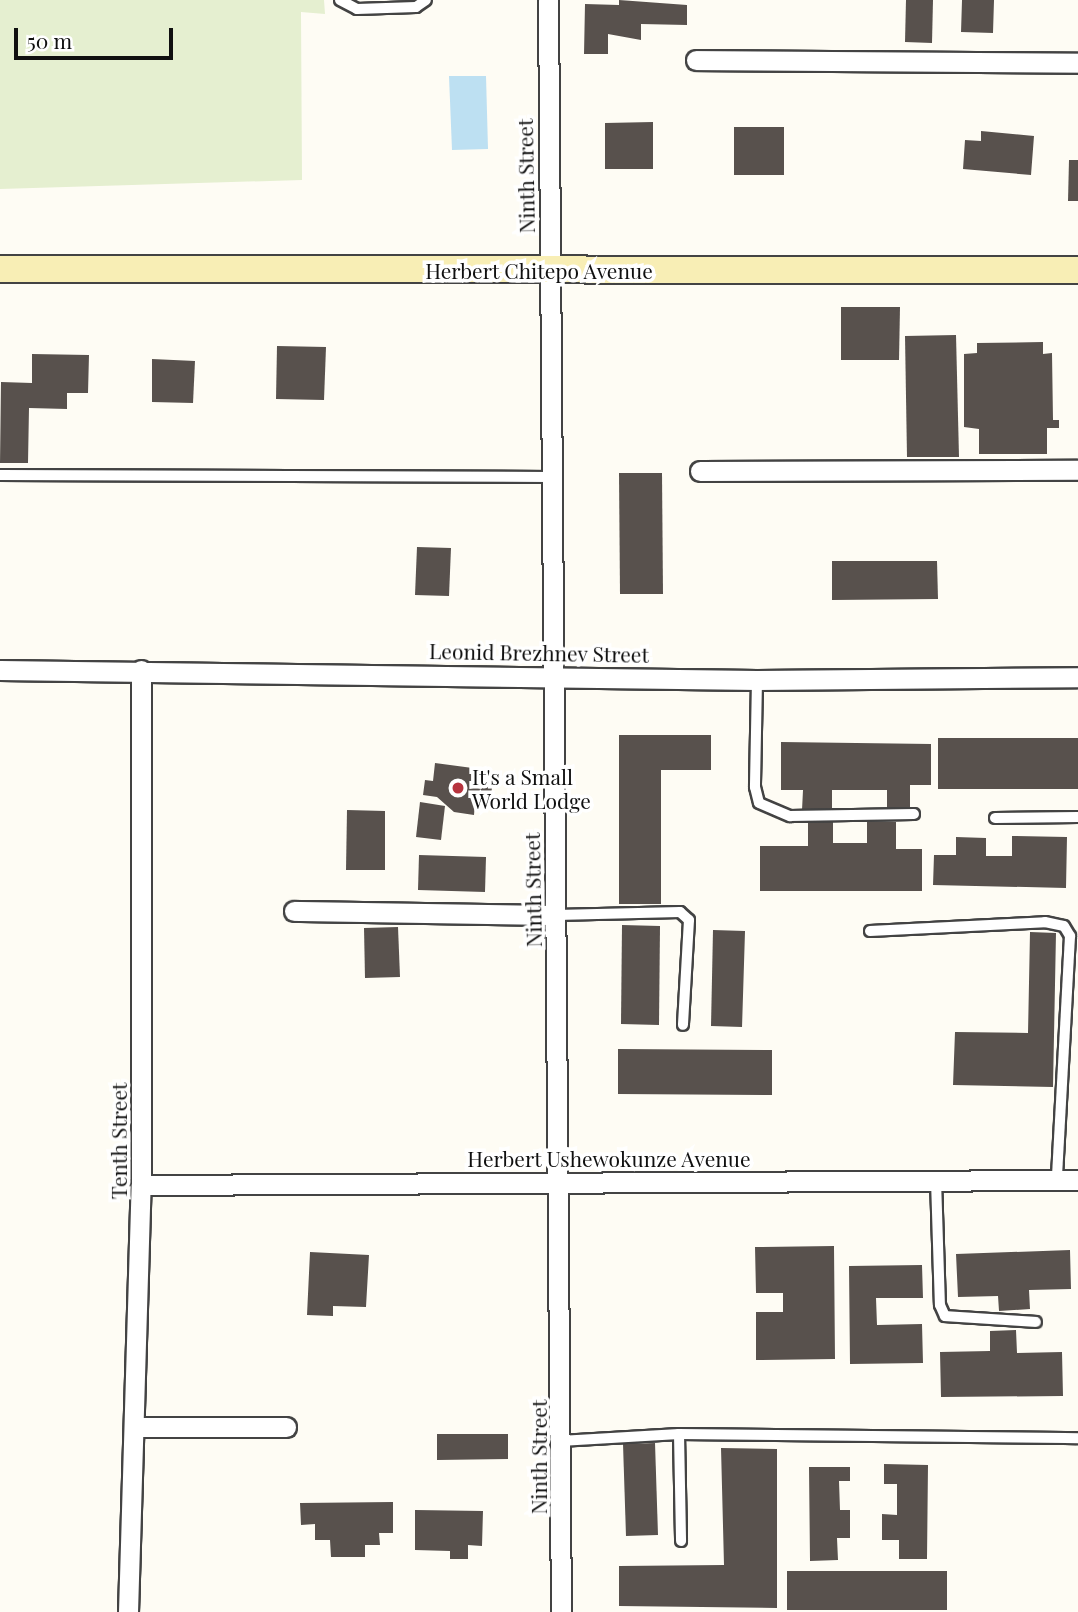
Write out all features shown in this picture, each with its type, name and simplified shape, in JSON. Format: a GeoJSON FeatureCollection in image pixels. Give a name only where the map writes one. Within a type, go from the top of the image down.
{"type":"FeatureCollection","features":[{"type":"Feature","properties":{"kind":"main road","name":"Herbert Chitepo Avenue"},"geometry":{"type":"LineString","coordinates":[[0,269],[1078,270]]}},
{"type":"Feature","properties":{"kind":"street","name":"Ninth Street"},"geometry":{"type":"LineString","coordinates":[[548,0],[561,1612]]}},
{"type":"Feature","properties":{"kind":"street"},"geometry":{"type":"LineString","coordinates":[[696,60],[1078,63]]}},
{"type":"Feature","properties":{"kind":"street"},"geometry":{"type":"LineString","coordinates":[[700,471],[1078,470]]}},
{"type":"Feature","properties":{"kind":"street","name":"Leonid Brezhnev Street"},"geometry":{"type":"LineString","coordinates":[[0,670],[552,674],[757,680],[1078,677]]}},
{"type":"Feature","properties":{"kind":"street","name":"Tenth Street"},"geometry":{"type":"LineString","coordinates":[[128,1612],[141,1185],[141,670]]}},
{"type":"Feature","properties":{"kind":"street"},"geometry":{"type":"LineString","coordinates":[[294,911],[556,915]]}},
{"type":"Feature","properties":{"kind":"street","name":"Herbert Ushewokunze Avenue"},"geometry":{"type":"LineString","coordinates":[[141,1185],[1078,1180]]}},
{"type":"Feature","properties":{"kind":"street"},"geometry":{"type":"LineString","coordinates":[[134,1427],[286,1427]]}},
{"type":"Feature","properties":{"kind":"lane"},"geometry":{"type":"LineString","coordinates":[[340,0],[357,9],[415,7],[426,0]]}},
{"type":"Feature","properties":{"kind":"lane"},"geometry":{"type":"LineString","coordinates":[[0,475],[550,477]]}},
{"type":"Feature","properties":{"kind":"lane"},"geometry":{"type":"LineString","coordinates":[[757,680],[755,787],[759,803],[790,816],[914,814]]}},
{"type":"Feature","properties":{"kind":"lane"},"geometry":{"type":"LineString","coordinates":[[995,818],[1078,817]]}},
{"type":"Feature","properties":{"kind":"lane"},"geometry":{"type":"LineString","coordinates":[[556,915],[680,912],[689,920],[683,1025]]}},
{"type":"Feature","properties":{"kind":"lane"},"geometry":{"type":"LineString","coordinates":[[870,931],[1045,922],[1064,926],[1070,936],[1057,1179]]}},
{"type":"Feature","properties":{"kind":"lane"},"geometry":{"type":"LineString","coordinates":[[936,1180],[940,1305],[945,1316],[1036,1322]]}},
{"type":"Feature","properties":{"kind":"lane"},"geometry":{"type":"LineString","coordinates":[[679,1434],[681,1541]]}},
{"type":"Feature","properties":{"kind":"lane"},"geometry":{"type":"LineString","coordinates":[[560,1441],[679,1434],[1078,1438]]}},
{"type":"Feature","properties":{"kind":"green space"},"geometry":{"type":"Polygon","coordinates":[[[0,0],[324,0],[325,14],[301,12],[302,180],[0,189],[0,0]]]}},
{"type":"Feature","properties":{"kind":"water"},"geometry":{"type":"Polygon","coordinates":[[[449,76],[486,76],[488,149],[452,150],[449,76]]]}},
{"type":"Feature","properties":{"kind":"building"},"geometry":{"type":"Polygon","coordinates":[[[619,0],[687,5],[687,25],[641,24],[641,40],[608,34],[608,54],[584,54],[585,4],[619,5],[619,0]]]}},
{"type":"Feature","properties":{"kind":"building"},"geometry":{"type":"Polygon","coordinates":[[[906,0],[933,0],[932,43],[905,42],[906,0]]]}},
{"type":"Feature","properties":{"kind":"building"},"geometry":{"type":"Polygon","coordinates":[[[962,0],[994,0],[993,33],[961,32],[962,0]]]}},
{"type":"Feature","properties":{"kind":"building"},"geometry":{"type":"Polygon","coordinates":[[[653,122],[653,169],[605,169],[605,123],[653,122]]]}},
{"type":"Feature","properties":{"kind":"building"},"geometry":{"type":"Polygon","coordinates":[[[734,127],[784,127],[784,175],[734,175],[734,127]]]}},
{"type":"Feature","properties":{"kind":"building"},"geometry":{"type":"Polygon","coordinates":[[[981,131],[1034,136],[1031,175],[963,169],[965,140],[981,141],[981,131]]]}},
{"type":"Feature","properties":{"kind":"building"},"geometry":{"type":"Polygon","coordinates":[[[1069,160],[1078,160],[1078,201],[1068,201],[1069,160]]]}},
{"type":"Feature","properties":{"kind":"building"},"geometry":{"type":"Polygon","coordinates":[[[841,307],[900,307],[899,360],[841,360],[841,307]]]}},
{"type":"Feature","properties":{"kind":"building"},"geometry":{"type":"Polygon","coordinates":[[[956,335],[959,457],[907,457],[905,336],[956,335]]]}},
{"type":"Feature","properties":{"kind":"building"},"geometry":{"type":"Polygon","coordinates":[[[1043,342],[1043,354],[1052,353],[1053,420],[1059,420],[1059,428],[1047,428],[1047,454],[979,454],[979,429],[964,427],[964,354],[977,353],[977,343],[1043,342]]]}},
{"type":"Feature","properties":{"kind":"building"},"geometry":{"type":"Polygon","coordinates":[[[277,346],[326,347],[324,400],[276,399],[277,346]]]}},
{"type":"Feature","properties":{"kind":"building"},"geometry":{"type":"Polygon","coordinates":[[[32,354],[89,355],[88,393],[67,393],[67,409],[29,408],[28,463],[0,463],[1,382],[32,383],[32,354]]]}},
{"type":"Feature","properties":{"kind":"building"},"geometry":{"type":"Polygon","coordinates":[[[152,359],[195,361],[193,403],[152,402],[152,359]]]}},
{"type":"Feature","properties":{"kind":"building"},"geometry":{"type":"Polygon","coordinates":[[[619,473],[662,473],[663,594],[620,594],[619,473]]]}},
{"type":"Feature","properties":{"kind":"building"},"geometry":{"type":"Polygon","coordinates":[[[417,547],[451,548],[449,596],[415,595],[417,547]]]}},
{"type":"Feature","properties":{"kind":"building"},"geometry":{"type":"Polygon","coordinates":[[[832,561],[937,561],[938,599],[832,600],[832,561]]]}},
{"type":"Feature","properties":{"kind":"building"},"geometry":{"type":"Polygon","coordinates":[[[619,735],[711,735],[711,770],[661,770],[661,904],[619,904],[619,735]]]}},
{"type":"Feature","properties":{"kind":"building"},"geometry":{"type":"Polygon","coordinates":[[[938,738],[1078,738],[1078,789],[938,789],[938,738]]]}},
{"type":"Feature","properties":{"kind":"building"},"geometry":{"type":"Polygon","coordinates":[[[781,742],[931,744],[931,785],[910,785],[910,810],[887,810],[887,790],[832,790],[832,811],[802,810],[803,790],[781,790],[781,742]]]}},
{"type":"Feature","properties":{"kind":"building","name":"It's a Small World Lodge"},"geometry":{"type":"Polygon","coordinates":[[[435,763],[480,769],[479,777],[493,779],[490,804],[475,802],[474,815],[454,812],[437,797],[423,795],[425,780],[433,781],[435,763]]]}},
{"type":"Feature","properties":{"kind":"building","name":"It's a Small World Lodge"},"geometry":{"type":"Polygon","coordinates":[[[420,802],[445,806],[441,840],[416,837],[420,802]]]}},
{"type":"Feature","properties":{"kind":"building"},"geometry":{"type":"Polygon","coordinates":[[[347,810],[385,811],[385,870],[346,870],[347,810]]]}},
{"type":"Feature","properties":{"kind":"building"},"geometry":{"type":"Polygon","coordinates":[[[808,821],[833,821],[833,843],[867,843],[867,822],[896,822],[896,849],[922,849],[922,891],[760,891],[760,846],[808,846],[808,821]]]}},
{"type":"Feature","properties":{"kind":"building"},"geometry":{"type":"Polygon","coordinates":[[[1012,836],[1067,837],[1066,888],[933,885],[934,855],[956,855],[956,837],[986,838],[986,856],[1012,856],[1012,836]]]}},
{"type":"Feature","properties":{"kind":"building","name":"It's a Small World Lodge"},"geometry":{"type":"Polygon","coordinates":[[[419,855],[486,857],[485,892],[418,890],[419,855]]]}},
{"type":"Feature","properties":{"kind":"building"},"geometry":{"type":"Polygon","coordinates":[[[622,925],[660,926],[659,1025],[621,1024],[622,925]]]}},
{"type":"Feature","properties":{"kind":"building"},"geometry":{"type":"Polygon","coordinates":[[[398,927],[400,977],[365,978],[364,928],[398,927]]]}},
{"type":"Feature","properties":{"kind":"building"},"geometry":{"type":"Polygon","coordinates":[[[713,930],[745,931],[742,1027],[711,1026],[713,930]]]}},
{"type":"Feature","properties":{"kind":"building"},"geometry":{"type":"Polygon","coordinates":[[[1030,932],[1056,933],[1053,1087],[953,1085],[955,1032],[1028,1033],[1030,932]]]}},
{"type":"Feature","properties":{"kind":"building"},"geometry":{"type":"Polygon","coordinates":[[[618,1049],[772,1050],[772,1095],[618,1094],[618,1049]]]}},
{"type":"Feature","properties":{"kind":"building"},"geometry":{"type":"Polygon","coordinates":[[[834,1246],[835,1359],[756,1360],[756,1312],[783,1312],[783,1293],[756,1293],[755,1247],[834,1246]]]}},
{"type":"Feature","properties":{"kind":"building"},"geometry":{"type":"Polygon","coordinates":[[[1070,1250],[1071,1289],[1029,1290],[1030,1309],[999,1311],[998,1296],[958,1297],[956,1254],[1070,1250]]]}},
{"type":"Feature","properties":{"kind":"building"},"geometry":{"type":"Polygon","coordinates":[[[310,1252],[369,1255],[366,1307],[333,1306],[333,1316],[307,1315],[310,1252]]]}},
{"type":"Feature","properties":{"kind":"building"},"geometry":{"type":"Polygon","coordinates":[[[922,1265],[923,1298],[876,1298],[877,1325],[922,1324],[923,1363],[850,1364],[849,1266],[922,1265]]]}},
{"type":"Feature","properties":{"kind":"building"},"geometry":{"type":"Polygon","coordinates":[[[1016,1330],[1017,1353],[1062,1352],[1063,1396],[941,1397],[940,1352],[990,1351],[990,1331],[1016,1330]]]}},
{"type":"Feature","properties":{"kind":"building"},"geometry":{"type":"Polygon","coordinates":[[[437,1434],[508,1434],[508,1459],[437,1460],[437,1434]]]}},
{"type":"Feature","properties":{"kind":"building"},"geometry":{"type":"Polygon","coordinates":[[[655,1443],[658,1535],[626,1536],[623,1444],[655,1443]]]}},
{"type":"Feature","properties":{"kind":"building"},"geometry":{"type":"Polygon","coordinates":[[[721,1448],[777,1449],[777,1608],[619,1606],[619,1566],[724,1565],[721,1448]]]}},
{"type":"Feature","properties":{"kind":"building"},"geometry":{"type":"Polygon","coordinates":[[[884,1464],[928,1465],[927,1559],[899,1559],[899,1540],[882,1540],[882,1514],[897,1515],[897,1484],[884,1484],[884,1464]]]}},
{"type":"Feature","properties":{"kind":"building"},"geometry":{"type":"Polygon","coordinates":[[[809,1467],[850,1467],[850,1481],[839,1481],[840,1510],[850,1510],[850,1538],[837,1538],[838,1560],[810,1561],[809,1467]]]}},
{"type":"Feature","properties":{"kind":"building"},"geometry":{"type":"Polygon","coordinates":[[[393,1502],[393,1533],[379,1533],[380,1545],[365,1545],[365,1557],[331,1557],[330,1540],[315,1540],[315,1524],[301,1525],[300,1503],[393,1502]]]}},
{"type":"Feature","properties":{"kind":"building"},"geometry":{"type":"Polygon","coordinates":[[[415,1510],[483,1511],[482,1546],[468,1545],[468,1559],[450,1559],[450,1551],[415,1550],[415,1510]]]}},
{"type":"Feature","properties":{"kind":"building"},"geometry":{"type":"Polygon","coordinates":[[[787,1571],[947,1571],[947,1610],[787,1610],[787,1571]]]}},
{"type":"Feature","properties":{"kind":"place","name":"It's a Small World Lodge"},"geometry":{"type":"Point","coordinates":[458,788]}}]}
